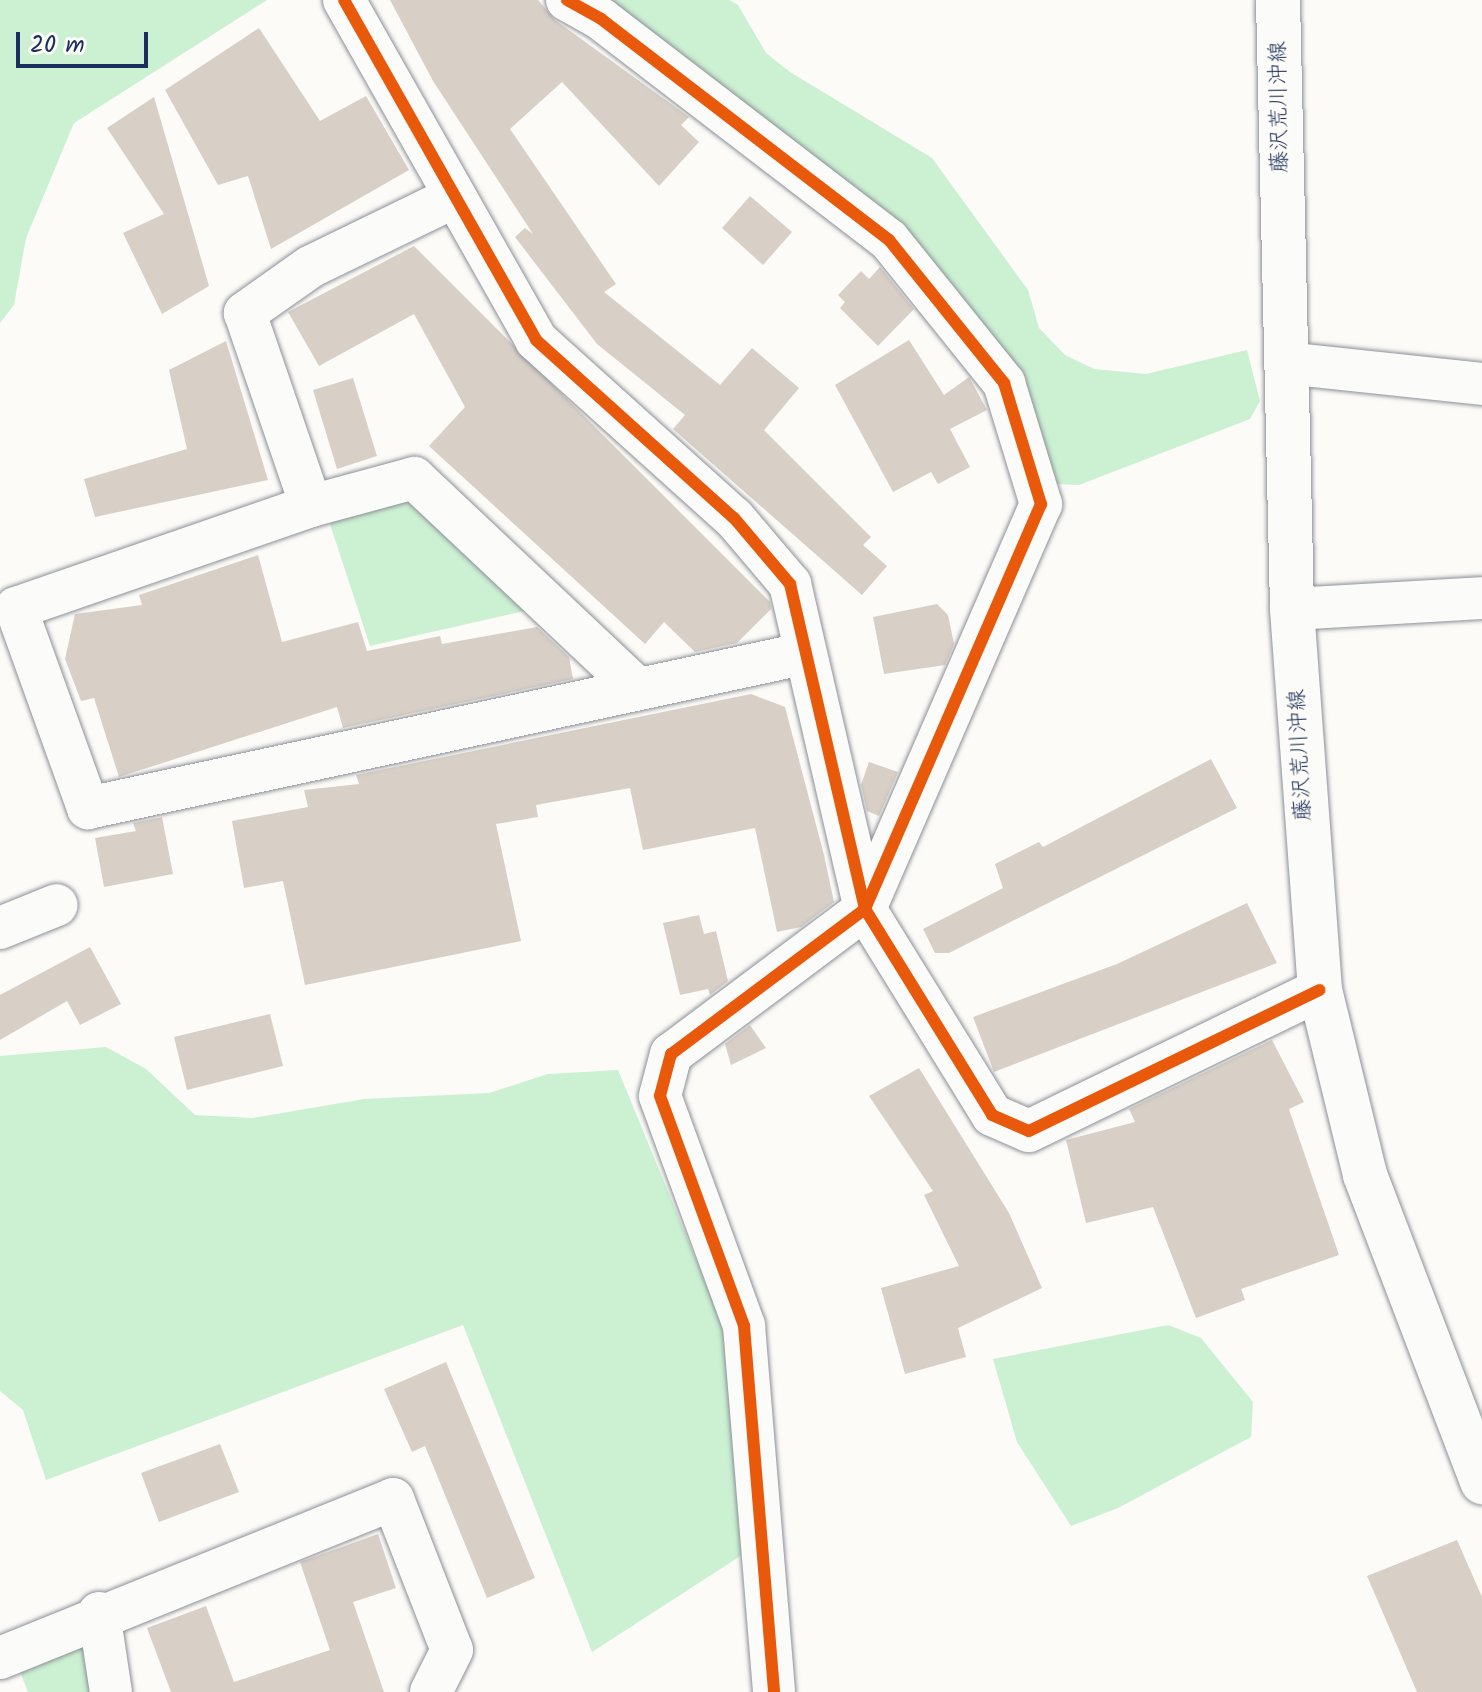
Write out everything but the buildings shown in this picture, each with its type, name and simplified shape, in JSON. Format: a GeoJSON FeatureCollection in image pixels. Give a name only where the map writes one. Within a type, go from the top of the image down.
{"type":"FeatureCollection","features":[{"type":"Feature","properties":{"kind":"main road","name":"藤沢荒川沖線"},"geometry":{"type":"LineString","coordinates":[[1278,0],[1292,609],[1320,990],[1365,1175],[1482,1482]]}},
{"type":"Feature","properties":{"kind":"street"},"geometry":{"type":"LineString","coordinates":[[344,0],[536,340],[734,518],[790,584],[802,654],[865,909],[992,1115],[1029,1131],[1320,990]]}},
{"type":"Feature","properties":{"kind":"street"},"geometry":{"type":"LineString","coordinates":[[567,0],[601,19],[889,240],[1004,383],[1041,504],[865,909],[671,1054],[660,1096],[744,1326],[774,1692]]}},
{"type":"Feature","properties":{"kind":"street"},"geometry":{"type":"LineString","coordinates":[[311,506],[245,313],[310,267],[454,197]]}},
{"type":"Feature","properties":{"kind":"street"},"geometry":{"type":"LineString","coordinates":[[1286,363],[1482,384]]}},
{"type":"Feature","properties":{"kind":"street"},"geometry":{"type":"LineString","coordinates":[[637,688],[414,478],[311,506],[16,608],[88,808],[802,654]]}},
{"type":"Feature","properties":{"kind":"street"},"geometry":{"type":"LineString","coordinates":[[1292,609],[1482,598]]}},
{"type":"Feature","properties":{"kind":"street"},"geometry":{"type":"LineString","coordinates":[[0,928],[57,905]]}},
{"type":"Feature","properties":{"kind":"street"},"geometry":{"type":"LineString","coordinates":[[0,1658],[99,1613],[393,1499],[452,1650],[431,1692]]}},
{"type":"Feature","properties":{"kind":"street"},"geometry":{"type":"LineString","coordinates":[[99,1613],[111,1692]]}},
{"type":"Feature","properties":{"kind":"green space"},"geometry":{"type":"Polygon","coordinates":[[[0,0],[267,0],[74,123],[26,238],[14,305],[0,323],[0,0]]]}},
{"type":"Feature","properties":{"kind":"green space"},"geometry":{"type":"Polygon","coordinates":[[[593,0],[729,0],[738,5],[766,53],[790,72],[932,158],[1028,290],[1039,328],[1065,355],[1094,369],[1146,374],[1247,350],[1260,401],[1250,419],[1079,485],[1053,484],[1020,387],[593,0]]]}},
{"type":"Feature","properties":{"kind":"green space"},"geometry":{"type":"Polygon","coordinates":[[[411,496],[533,609],[370,646],[328,518],[411,496]]]}},
{"type":"Feature","properties":{"kind":"green space"},"geometry":{"type":"Polygon","coordinates":[[[106,1047],[146,1069],[195,1115],[252,1118],[364,1099],[489,1093],[548,1074],[618,1070],[726,1332],[742,1555],[592,1652],[463,1325],[46,1480],[23,1410],[0,1391],[0,1056],[106,1047]]]}},
{"type":"Feature","properties":{"kind":"green space"},"geometry":{"type":"Polygon","coordinates":[[[1168,1325],[1201,1338],[1253,1402],[1251,1437],[1118,1508],[1071,1526],[1017,1442],[993,1359],[1168,1325]]]}},
{"type":"Feature","properties":{"kind":"green space"},"geometry":{"type":"Polygon","coordinates":[[[92,1624],[100,1692],[28,1692],[15,1659],[92,1624]]]}},
{"type":"Feature","properties":{"kind":"cycle path"},"geometry":{"type":"LineString","coordinates":[[344,0],[536,340],[734,518],[790,584],[865,909],[671,1054],[660,1096],[744,1326],[774,1692]]}},
{"type":"Feature","properties":{"kind":"cycle path"},"geometry":{"type":"LineString","coordinates":[[567,0],[601,19],[889,240],[1004,383],[1041,504],[865,909],[992,1115],[1029,1131],[1320,990]]}}]}
